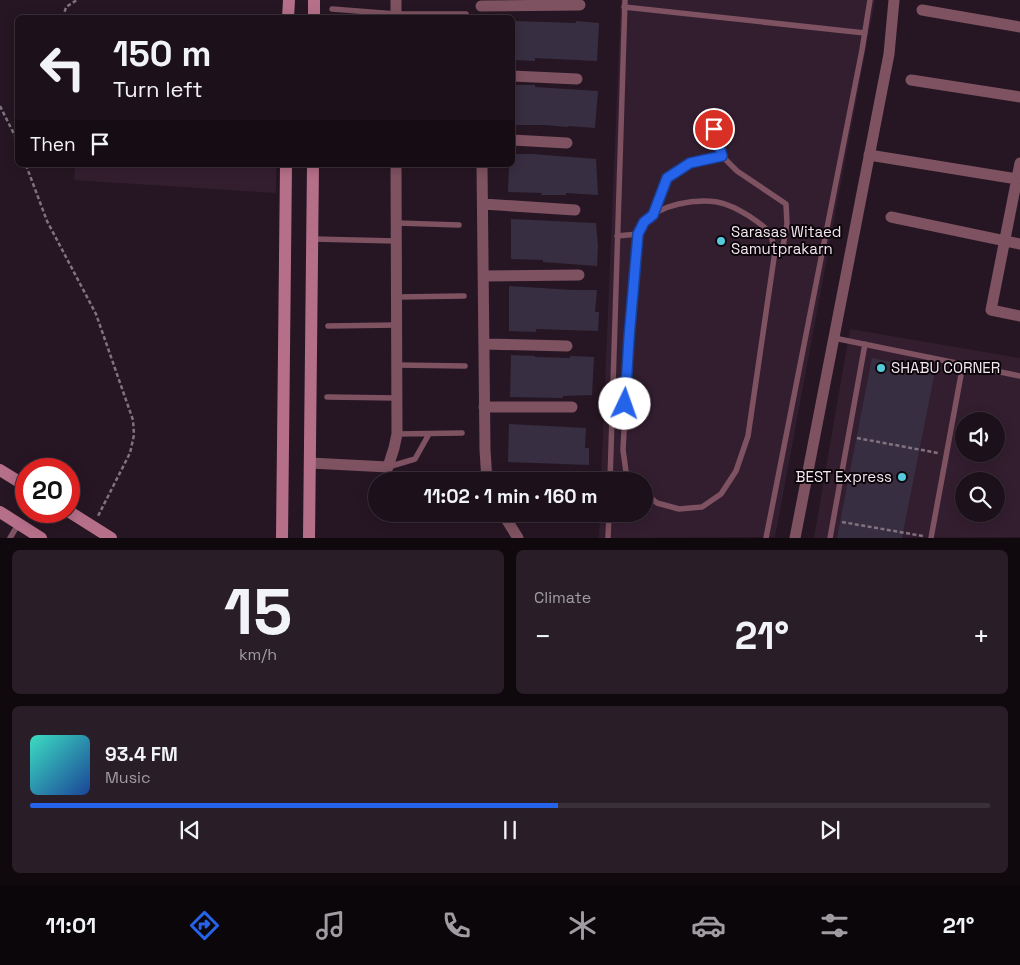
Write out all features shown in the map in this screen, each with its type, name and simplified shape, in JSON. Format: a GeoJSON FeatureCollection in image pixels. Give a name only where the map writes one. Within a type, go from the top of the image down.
{"type":"FeatureCollection","features":[{"type":"Feature","properties":{"kind":"street"},"geometry":{"type":"LineString","coordinates":[[288,15],[289,0]]}},
{"type":"Feature","properties":{"kind":"street"},"geometry":{"type":"LineString","coordinates":[[314,0],[314,15]]}},
{"type":"Feature","properties":{"kind":"street"},"geometry":{"type":"LineString","coordinates":[[396,0],[396,15]]}},
{"type":"Feature","properties":{"kind":"street"},"geometry":{"type":"LineString","coordinates":[[795,538],[889,54],[894,0]]}},
{"type":"Feature","properties":{"kind":"street"},"geometry":{"type":"LineString","coordinates":[[481,8],[580,5]]}},
{"type":"Feature","properties":{"kind":"street"},"geometry":{"type":"LineString","coordinates":[[922,10],[1020,27]]}},
{"type":"Feature","properties":{"kind":"street"},"geometry":{"type":"LineString","coordinates":[[515,76],[576,79]]}},
{"type":"Feature","properties":{"kind":"street"},"geometry":{"type":"LineString","coordinates":[[911,80],[1020,97]]}},
{"type":"Feature","properties":{"kind":"street"},"geometry":{"type":"LineString","coordinates":[[515,140],[566,143]]}},
{"type":"Feature","properties":{"kind":"street"},"geometry":{"type":"LineString","coordinates":[[869,155],[1019,171],[991,310],[1020,316]]}},
{"type":"Feature","properties":{"kind":"street"},"geometry":{"type":"LineString","coordinates":[[282,538],[286,167]]}},
{"type":"Feature","properties":{"kind":"street"},"geometry":{"type":"LineString","coordinates":[[309,538],[313,167]]}},
{"type":"Feature","properties":{"kind":"street"},"geometry":{"type":"LineString","coordinates":[[310,463],[388,467],[394,448],[397,434],[396,167]]}},
{"type":"Feature","properties":{"kind":"street"},"geometry":{"type":"LineString","coordinates":[[482,167],[486,472]]}},
{"type":"Feature","properties":{"kind":"street"},"geometry":{"type":"LineString","coordinates":[[483,204],[574,210]]}},
{"type":"Feature","properties":{"kind":"street"},"geometry":{"type":"LineString","coordinates":[[891,217],[1020,244]]}},
{"type":"Feature","properties":{"kind":"street"},"geometry":{"type":"LineString","coordinates":[[484,276],[579,275]]}},
{"type":"Feature","properties":{"kind":"street"},"geometry":{"type":"LineString","coordinates":[[484,344],[567,346]]}},
{"type":"Feature","properties":{"kind":"street"},"geometry":{"type":"LineString","coordinates":[[484,407],[572,408]]}},
{"type":"Feature","properties":{"kind":"street"},"geometry":{"type":"LineString","coordinates":[[0,470],[15,479]]}},
{"type":"Feature","properties":{"kind":"street"},"geometry":{"type":"LineString","coordinates":[[0,512],[15,521]]}},
{"type":"Feature","properties":{"kind":"street"},"geometry":{"type":"LineString","coordinates":[[80,518],[111,538]]}},
{"type":"Feature","properties":{"kind":"street"},"geometry":{"type":"LineString","coordinates":[[508,522],[518,538]]}},
{"type":"Feature","properties":{"kind":"street"},"geometry":{"type":"LineString","coordinates":[[19,523],[41,538]]}},
{"type":"Feature","properties":{"kind":"lane"},"geometry":{"type":"LineString","coordinates":[[766,538],[860,60],[870,0]]}},
{"type":"Feature","properties":{"kind":"lane"},"geometry":{"type":"LineString","coordinates":[[610,472],[624,3],[865,33]]}},
{"type":"Feature","properties":{"kind":"lane"},"geometry":{"type":"LineString","coordinates":[[332,9],[387,15]]}},
{"type":"Feature","properties":{"kind":"lane"},"geometry":{"type":"LineString","coordinates":[[431,15],[466,14]]}},
{"type":"Feature","properties":{"kind":"lane"},"geometry":{"type":"LineString","coordinates":[[714,129],[722,156],[737,171],[786,204],[787,224],[783,246],[774,251]]}},
{"type":"Feature","properties":{"kind":"lane"},"geometry":{"type":"LineString","coordinates":[[653,215],[667,178],[690,163],[722,156]]}},
{"type":"Feature","properties":{"kind":"lane"},"geometry":{"type":"LineString","coordinates":[[626,472],[623,450],[629,338],[638,234],[644,222],[653,215],[666,208],[684,203],[718,202],[735,208],[759,222],[770,234],[774,251],[748,436],[736,471],[721,494],[702,507],[680,509],[657,503],[653,500]]}},
{"type":"Feature","properties":{"kind":"lane"},"geometry":{"type":"LineString","coordinates":[[396,223],[459,225]]}},
{"type":"Feature","properties":{"kind":"lane"},"geometry":{"type":"LineString","coordinates":[[617,236],[638,234]]}},
{"type":"Feature","properties":{"kind":"lane"},"geometry":{"type":"LineString","coordinates":[[313,239],[396,241]]}},
{"type":"Feature","properties":{"kind":"lane"},"geometry":{"type":"LineString","coordinates":[[397,297],[464,296]]}},
{"type":"Feature","properties":{"kind":"lane"},"geometry":{"type":"LineString","coordinates":[[328,326],[397,325]]}},
{"type":"Feature","properties":{"kind":"lane"},"geometry":{"type":"LineString","coordinates":[[834,338],[1020,376]]}},
{"type":"Feature","properties":{"kind":"lane"},"geometry":{"type":"LineString","coordinates":[[830,538],[865,344]]}},
{"type":"Feature","properties":{"kind":"lane"},"geometry":{"type":"LineString","coordinates":[[930,538],[963,364]]}},
{"type":"Feature","properties":{"kind":"lane"},"geometry":{"type":"LineString","coordinates":[[397,365],[465,366]]}},
{"type":"Feature","properties":{"kind":"lane"},"geometry":{"type":"LineString","coordinates":[[327,397],[397,398]]}},
{"type":"Feature","properties":{"kind":"lane"},"geometry":{"type":"LineString","coordinates":[[397,434],[462,433]]}},
{"type":"Feature","properties":{"kind":"lane"},"geometry":{"type":"LineString","coordinates":[[388,467],[415,459],[429,434]]}},
{"type":"Feature","properties":{"kind":"lane"},"geometry":{"type":"LineString","coordinates":[[608,538],[609,522]]}},
{"type":"Feature","properties":{"kind":"lane"},"geometry":{"type":"LineString","coordinates":[[10,538],[19,523]]}},
{"type":"Feature","properties":{"kind":"path"},"geometry":{"type":"LineString","coordinates":[[64,15],[66,7],[77,0]]}},
{"type":"Feature","properties":{"kind":"path"},"geometry":{"type":"LineString","coordinates":[[0,106],[15,136]]}},
{"type":"Feature","properties":{"kind":"path"},"geometry":{"type":"LineString","coordinates":[[27,167],[47,221],[96,314],[133,420],[134,435],[130,453],[93,526]]}},
{"type":"Feature","properties":{"kind":"path"},"geometry":{"type":"LineString","coordinates":[[848,436],[946,454]]}},
{"type":"Feature","properties":{"kind":"path"},"geometry":{"type":"LineString","coordinates":[[833,520],[930,538]]}},
{"type":"Feature","properties":{"kind":"shaded area","name":"Sarasas Witaed Samutprakarn"},"geometry":{"type":"Polygon","coordinates":[[[621,0],[875,0],[775,537],[599,538],[600,522],[653,522],[653,472],[601,472],[621,0]]]}},
{"type":"Feature","properties":{"kind":"shaded area"},"geometry":{"type":"Polygon","coordinates":[[[75,167],[276,167],[276,193],[74,180],[75,167]]]}},
{"type":"Feature","properties":{"kind":"shaded area"},"geometry":{"type":"Polygon","coordinates":[[[850,329],[1020,358],[1020,537],[814,538],[850,329]]]}},
{"type":"Feature","properties":{"kind":"building"},"geometry":{"type":"Polygon","coordinates":[[[515,21],[599,23],[597,61],[535,58],[535,61],[515,60],[515,21]]]}},
{"type":"Feature","properties":{"kind":"building"},"geometry":{"type":"Polygon","coordinates":[[[515,85],[598,91],[595,128],[515,125],[515,85]]]}},
{"type":"Feature","properties":{"kind":"building"},"geometry":{"type":"Polygon","coordinates":[[[515,154],[596,159],[598,195],[566,193],[566,195],[541,195],[542,193],[508,192],[509,167],[515,167],[515,154]]]}},
{"type":"Feature","properties":{"kind":"building"},"geometry":{"type":"Polygon","coordinates":[[[511,219],[596,223],[597,266],[543,262],[543,260],[511,259],[511,219]]]}},
{"type":"Feature","properties":{"kind":"building"},"geometry":{"type":"Polygon","coordinates":[[[509,286],[597,290],[595,312],[599,312],[598,331],[536,329],[536,332],[509,331],[509,286]]]}},
{"type":"Feature","properties":{"kind":"building"},"geometry":{"type":"Polygon","coordinates":[[[511,355],[570,358],[570,356],[594,357],[592,395],[563,396],[563,398],[510,397],[511,355]]]}},
{"type":"Feature","properties":{"kind":"building"},"geometry":{"type":"Polygon","coordinates":[[[872,358],[935,371],[902,538],[837,538],[872,358]]]}},
{"type":"Feature","properties":{"kind":"building"},"geometry":{"type":"Polygon","coordinates":[[[509,424],[586,428],[585,448],[589,448],[589,465],[508,462],[509,424]]]}},
{"type":"Feature","properties":{"kind":"place","name":"Sarasas Witaed Samutprakarn"},"geometry":{"type":"Point","coordinates":[721,241]}},
{"type":"Feature","properties":{"kind":"place","name":"SHABU CORNER"},"geometry":{"type":"Point","coordinates":[881,368]}},
{"type":"Feature","properties":{"kind":"place","name":"BEST Express"},"geometry":{"type":"Point","coordinates":[902,477]}},
{"type":"Feature","properties":{"kind":"route"},"geometry":{"type":"LineString","coordinates":[[625,404],[638,234],[644,222],[653,215],[667,178],[690,163],[722,156],[714,129]]}}]}
